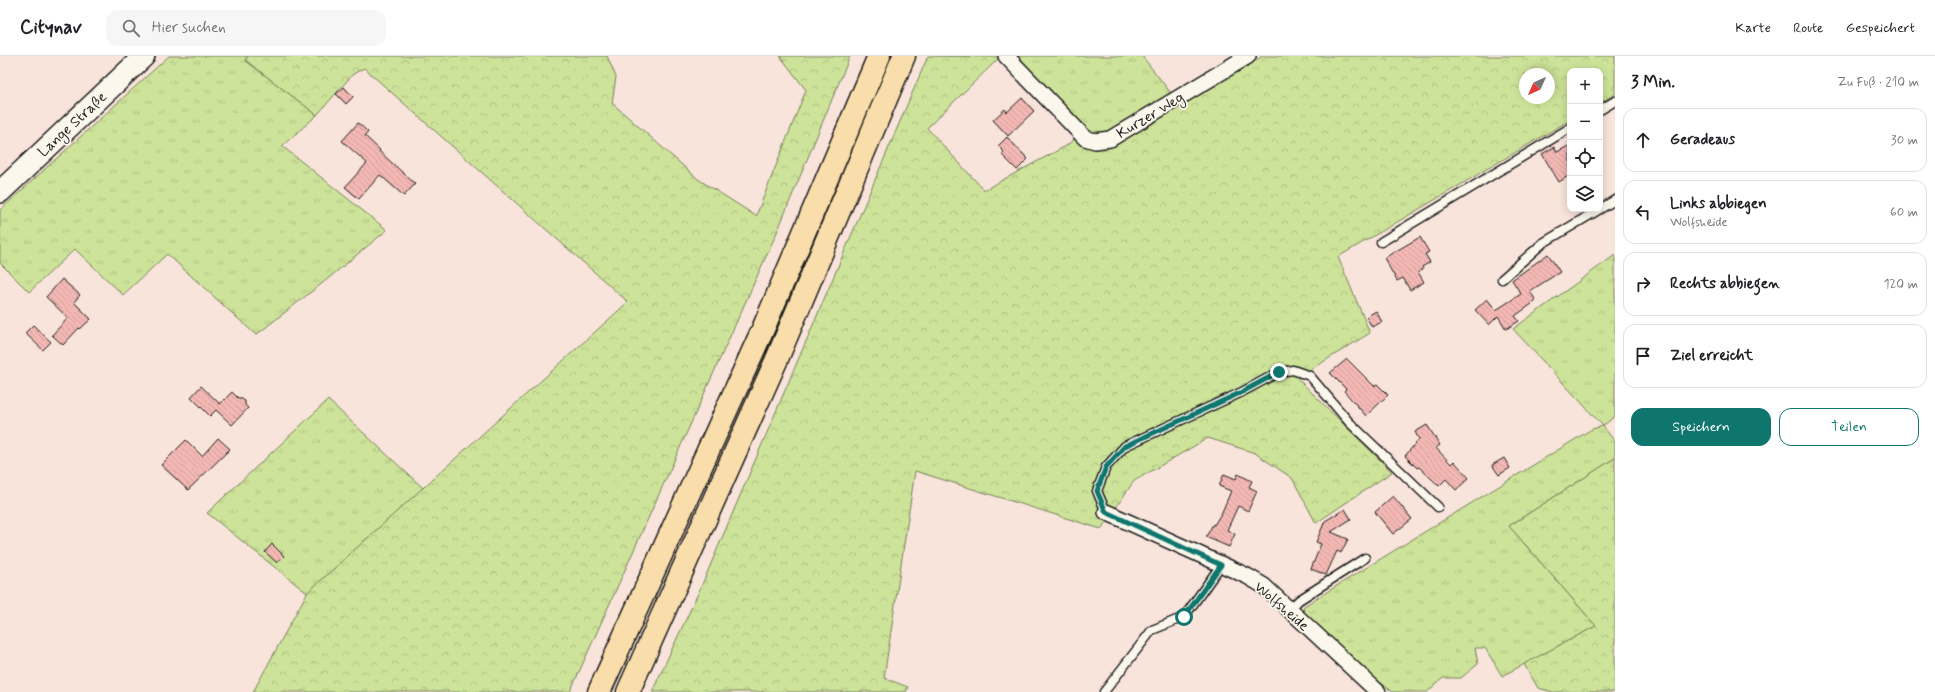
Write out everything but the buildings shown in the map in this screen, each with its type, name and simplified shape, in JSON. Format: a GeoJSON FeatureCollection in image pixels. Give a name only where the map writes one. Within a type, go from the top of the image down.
{"type":"FeatureCollection","features":[{"type":"Feature","properties":{"kind":"highway"},"geometry":{"type":"LineString","coordinates":[[600,692],[763,329],[879,56]]}},
{"type":"Feature","properties":{"kind":"highway"},"geometry":{"type":"LineString","coordinates":[[628,692],[777,359],[904,56]]}},
{"type":"Feature","properties":{"kind":"street","name":"Lange Straße"},"geometry":{"type":"LineString","coordinates":[[0,192],[144,56]]}},
{"type":"Feature","properties":{"kind":"street","name":"Kurzer Weg"},"geometry":{"type":"LineString","coordinates":[[1006,56],[1085,138],[1095,141],[1110,139],[1248,56]]}},
{"type":"Feature","properties":{"kind":"street","name":"Wolfsheide"},"geometry":{"type":"LineString","coordinates":[[1106,512],[1264,586],[1378,692]]}},
{"type":"Feature","properties":{"kind":"lane"},"geometry":{"type":"LineString","coordinates":[[1603,108],[1615,101]]}},
{"type":"Feature","properties":{"kind":"lane"},"geometry":{"type":"LineString","coordinates":[[1381,242],[1567,130]]}},
{"type":"Feature","properties":{"kind":"lane"},"geometry":{"type":"LineString","coordinates":[[1502,279],[1543,243],[1615,200]]}},
{"type":"Feature","properties":{"kind":"lane"},"geometry":{"type":"LineString","coordinates":[[1106,512],[1097,491],[1106,467],[1125,446],[1242,392],[1279,372],[1294,370],[1310,376],[1349,422],[1438,507]]}},
{"type":"Feature","properties":{"kind":"lane"},"geometry":{"type":"LineString","coordinates":[[1289,610],[1299,600],[1365,558]]}},
{"type":"Feature","properties":{"kind":"lane"},"geometry":{"type":"LineString","coordinates":[[1104,692],[1152,630],[1184,617],[1221,565]]}},
{"type":"Feature","properties":{"kind":"green space"},"geometry":{"type":"Polygon","coordinates":[[[169,56],[248,56],[245,60],[317,115],[282,146],[387,230],[256,335],[167,254],[123,295],[75,249],[29,292],[0,263],[0,210],[169,56]]]}},
{"type":"Feature","properties":{"kind":"green space"},"geometry":{"type":"Polygon","coordinates":[[[248,56],[607,56],[616,77],[612,103],[698,179],[756,216],[806,90],[780,56],[850,56],[777,232],[570,692],[253,692],[307,593],[628,302],[364,68],[353,74],[317,115],[245,60],[248,56]]]}},
{"type":"Feature","properties":{"kind":"green space"},"geometry":{"type":"Polygon","coordinates":[[[928,56],[1000,57],[927,128],[984,190],[1066,146],[1076,138],[1087,147],[1110,146],[1263,56],[1615,56],[1615,94],[1603,101],[1603,68],[1567,68],[1567,122],[1338,257],[1370,333],[1297,378],[1392,472],[1316,523],[1292,478],[1255,453],[1208,438],[1134,481],[1101,529],[915,471],[884,678],[908,687],[906,692],[652,692],[701,587],[928,56]]]}},
{"type":"Feature","properties":{"kind":"green space"},"geometry":{"type":"Polygon","coordinates":[[[1013,56],[1142,56],[1174,97],[1113,132],[1089,134],[1013,56]]]}},
{"type":"Feature","properties":{"kind":"green space"},"geometry":{"type":"Polygon","coordinates":[[[1615,255],[1615,416],[1603,426],[1513,329],[1615,255]]]}},
{"type":"Feature","properties":{"kind":"green space"},"geometry":{"type":"Polygon","coordinates":[[[328,400],[423,488],[307,593],[207,513],[328,400]]]}},
{"type":"Feature","properties":{"kind":"green space"},"geometry":{"type":"Polygon","coordinates":[[[1603,426],[1615,442],[1615,458],[1509,526],[1596,626],[1502,676],[1485,648],[1475,648],[1478,664],[1461,678],[1443,678],[1427,692],[1393,692],[1369,674],[1303,614],[1304,606],[1592,429],[1603,426]]]}},
{"type":"Feature","properties":{"kind":"green space"},"geometry":{"type":"Polygon","coordinates":[[[1615,458],[1615,692],[1553,692],[1538,688],[1524,664],[1596,626],[1509,526],[1615,458]]]}},
{"type":"Feature","properties":{"kind":"route"},"geometry":{"type":"LineString","coordinates":[[1184,617],[1221,565],[1106,512],[1097,491],[1106,467],[1125,446],[1242,392],[1279,372]]}}]}
